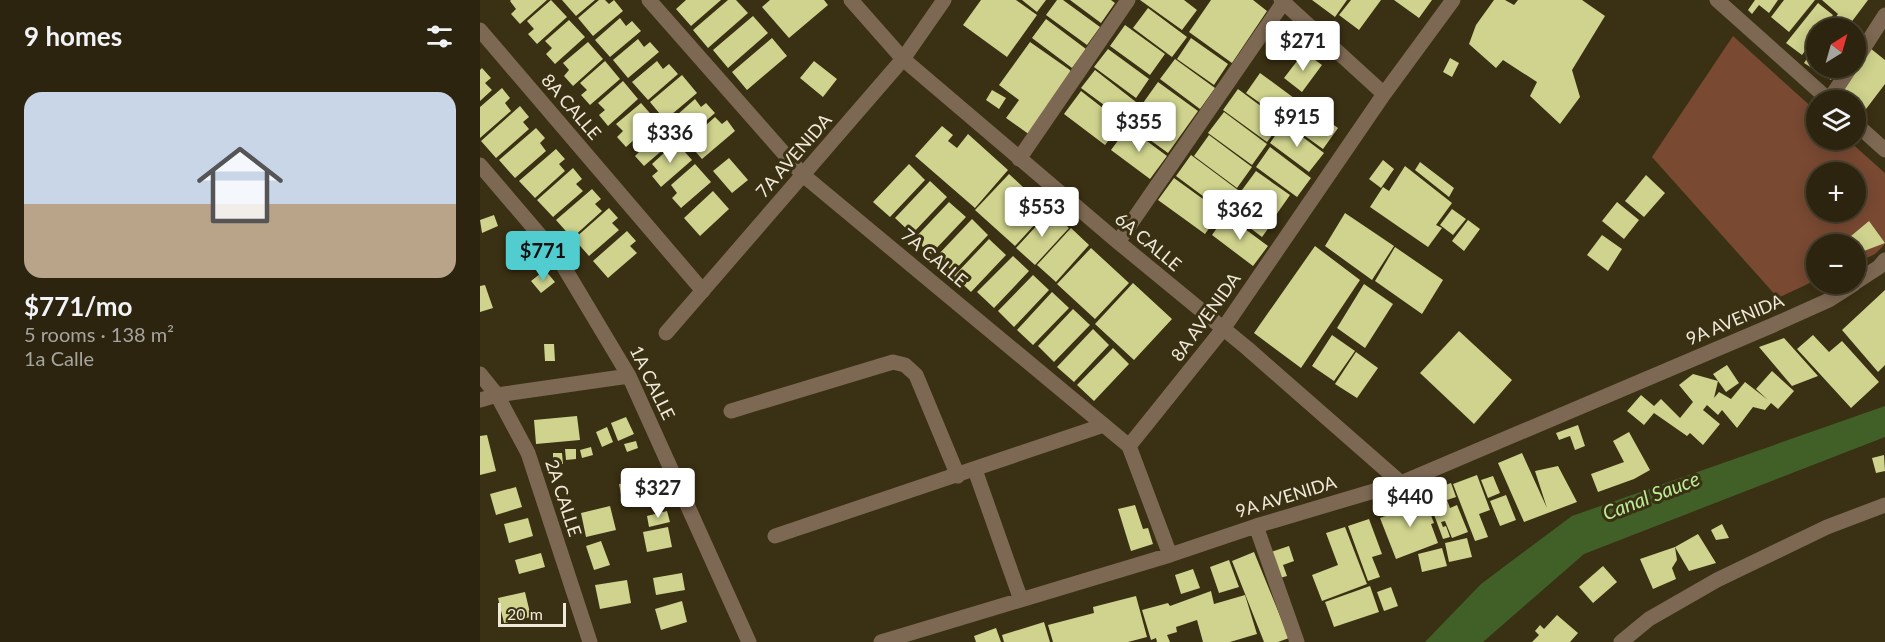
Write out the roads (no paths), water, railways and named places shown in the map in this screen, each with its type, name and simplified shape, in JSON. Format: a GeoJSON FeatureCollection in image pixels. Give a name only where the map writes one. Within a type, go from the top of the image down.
{"type":"FeatureCollection","features":[{"type":"Feature","properties":{"kind":"street","name":"7A CALLE"},"geometry":{"type":"LineString","coordinates":[[650,0],[803,175],[1129,446],[1170,555]]}},
{"type":"Feature","properties":{"kind":"street","name":"6A CALLE"},"geometry":{"type":"LineString","coordinates":[[851,0],[903,59],[1019,159],[1247,348],[1401,483]]}},
{"type":"Feature","properties":{"kind":"street","name":"7A AVENIDA"},"geometry":{"type":"LineString","coordinates":[[666,333],[903,59],[944,0]]}},
{"type":"Feature","properties":{"kind":"street"},"geometry":{"type":"LineString","coordinates":[[1019,159],[1128,0]]}},
{"type":"Feature","properties":{"kind":"street","name":"8A AVENIDA"},"geometry":{"type":"LineString","coordinates":[[1129,446],[1223,329],[1384,94],[1453,0]]}},
{"type":"Feature","properties":{"kind":"street"},"geometry":{"type":"LineString","coordinates":[[1717,0],[1818,90]]}},
{"type":"Feature","properties":{"kind":"street"},"geometry":{"type":"LineString","coordinates":[[1118,242],[1283,1],[1384,94]]}},
{"type":"Feature","properties":{"kind":"street"},"geometry":{"type":"LineString","coordinates":[[1866,44],[1885,15]]}},
{"type":"Feature","properties":{"kind":"street","name":"8A CALLE"},"geometry":{"type":"LineString","coordinates":[[480,30],[703,291]]}},
{"type":"Feature","properties":{"kind":"street"},"geometry":{"type":"LineString","coordinates":[[1866,133],[1885,150]]}},
{"type":"Feature","properties":{"kind":"street","name":"1A CALLE"},"geometry":{"type":"LineString","coordinates":[[480,166],[556,254],[629,376],[749,642]]}},
{"type":"Feature","properties":{"kind":"street","name":"9A AVENIDA"},"geometry":{"type":"LineString","coordinates":[[1866,276],[1885,260]]}},
{"type":"Feature","properties":{"kind":"street","name":"9A AVENIDA"},"geometry":{"type":"LineString","coordinates":[[881,642],[1401,483],[1772,326],[1838,294]]}},
{"type":"Feature","properties":{"kind":"street"},"geometry":{"type":"LineString","coordinates":[[731,411],[893,362],[905,365],[916,375],[958,476]]}},
{"type":"Feature","properties":{"kind":"street","name":"2A CALLE"},"geometry":{"type":"LineString","coordinates":[[480,374],[497,395],[528,453],[590,642]]}},
{"type":"Feature","properties":{"kind":"street"},"geometry":{"type":"LineString","coordinates":[[480,400],[497,395],[629,376]]}},
{"type":"Feature","properties":{"kind":"street"},"geometry":{"type":"LineString","coordinates":[[775,536],[1104,425]]}},
{"type":"Feature","properties":{"kind":"street"},"geometry":{"type":"LineString","coordinates":[[975,470],[1021,600]]}},
{"type":"Feature","properties":{"kind":"street"},"geometry":{"type":"LineString","coordinates":[[1621,642],[1649,619],[1717,580],[1827,527],[1885,505]]}},
{"type":"Feature","properties":{"kind":"street"},"geometry":{"type":"LineString","coordinates":[[1256,526],[1297,642]]}},
{"type":"Feature","properties":{"kind":"water","name":"Canal Sauce"},"geometry":{"type":"Polygon","coordinates":[[[1885,406],[1885,437],[1584,554],[1483,642],[1425,642],[1481,584],[1572,516],[1885,406]]]}}]}
